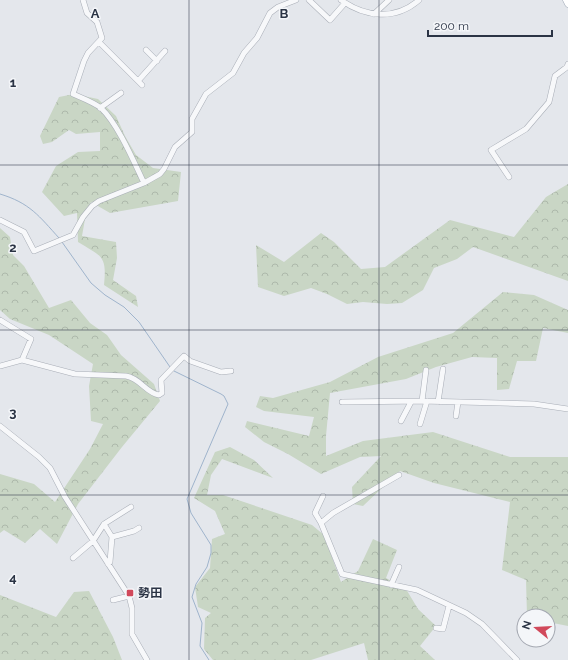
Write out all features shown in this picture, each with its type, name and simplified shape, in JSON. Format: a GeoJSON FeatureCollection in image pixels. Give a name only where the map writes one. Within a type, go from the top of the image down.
{"type":"FeatureCollection","features":[{"type":"Feature","properties":{"kind":"main road"},"geometry":{"type":"LineString","coordinates":[[566,0],[568,4]]}},
{"type":"Feature","properties":{"kind":"street"},"geometry":{"type":"LineString","coordinates":[[82,0],[87,13],[97,22],[102,36],[99,42],[88,53],[73,94],[100,108],[126,147],[144,183]]}},
{"type":"Feature","properties":{"kind":"street"},"geometry":{"type":"LineString","coordinates":[[0,220],[24,232],[34,251],[72,235],[83,216],[98,201],[144,183],[160,174],[175,148],[192,132],[192,119],[203,97],[233,73],[244,53],[257,38],[270,13],[278,7],[296,0]]}},
{"type":"Feature","properties":{"kind":"street"},"geometry":{"type":"LineString","coordinates":[[309,0],[330,20],[343,2],[374,14],[395,14],[407,9],[419,0]]}},
{"type":"Feature","properties":{"kind":"street"},"geometry":{"type":"LineString","coordinates":[[374,14],[389,0]]}},
{"type":"Feature","properties":{"kind":"street"},"geometry":{"type":"LineString","coordinates":[[99,42],[140,84],[165,51]]}},
{"type":"Feature","properties":{"kind":"street"},"geometry":{"type":"LineString","coordinates":[[146,50],[157,61]]}},
{"type":"Feature","properties":{"kind":"street"},"geometry":{"type":"LineString","coordinates":[[509,178],[491,150],[526,129],[549,102],[554,76],[567,67],[568,64]]}},
{"type":"Feature","properties":{"kind":"street"},"geometry":{"type":"LineString","coordinates":[[100,108],[121,93]]}},
{"type":"Feature","properties":{"kind":"street"},"geometry":{"type":"LineString","coordinates":[[0,320],[31,339],[22,360]]}},
{"type":"Feature","properties":{"kind":"street"},"geometry":{"type":"LineString","coordinates":[[0,366],[22,360],[75,374],[133,377],[152,392],[159,395],[162,393],[161,380],[184,356],[190,361],[221,372],[231,371]]}},
{"type":"Feature","properties":{"kind":"street"},"geometry":{"type":"LineString","coordinates":[[438,402],[443,369]]}},
{"type":"Feature","properties":{"kind":"street"},"geometry":{"type":"LineString","coordinates":[[420,424],[425,401],[426,370]]}},
{"type":"Feature","properties":{"kind":"street"},"geometry":{"type":"LineString","coordinates":[[342,402],[425,401],[534,404],[568,409]]}},
{"type":"Feature","properties":{"kind":"street"},"geometry":{"type":"LineString","coordinates":[[401,421],[411,402]]}},
{"type":"Feature","properties":{"kind":"street"},"geometry":{"type":"LineString","coordinates":[[456,416],[458,402]]}},
{"type":"Feature","properties":{"kind":"street"},"geometry":{"type":"LineString","coordinates":[[0,426],[39,456],[50,468],[64,497],[129,596],[132,608],[132,634],[147,660]]}},
{"type":"Feature","properties":{"kind":"street"},"geometry":{"type":"LineString","coordinates":[[321,524],[334,513],[399,475]]}},
{"type":"Feature","properties":{"kind":"street"},"geometry":{"type":"LineString","coordinates":[[323,496],[315,513],[342,574],[417,590],[466,613],[482,624],[517,660]]}},
{"type":"Feature","properties":{"kind":"street"},"geometry":{"type":"LineString","coordinates":[[73,558],[92,541],[104,524],[130,507]]}},
{"type":"Feature","properties":{"kind":"street"},"geometry":{"type":"LineString","coordinates":[[104,524],[112,537],[110,562],[108,564]]}},
{"type":"Feature","properties":{"kind":"street"},"geometry":{"type":"LineString","coordinates":[[112,537],[134,531],[139,528]]}},
{"type":"Feature","properties":{"kind":"street"},"geometry":{"type":"LineString","coordinates":[[391,585],[399,567]]}},
{"type":"Feature","properties":{"kind":"street"},"geometry":{"type":"LineString","coordinates":[[113,600],[129,596]]}},
{"type":"Feature","properties":{"kind":"street"},"geometry":{"type":"LineString","coordinates":[[436,628],[443,629],[449,606]]}},
{"type":"Feature","properties":{"kind":"green space"},"geometry":{"type":"Polygon","coordinates":[[[74,94],[98,99],[116,116],[136,155],[153,168],[181,172],[178,201],[110,213],[91,202],[85,219],[82,236],[116,242],[117,258],[113,280],[136,296],[138,307],[104,285],[105,268],[101,258],[98,254],[78,242],[77,213],[64,216],[42,192],[56,166],[78,152],[100,151],[100,132],[76,134],[69,130],[52,142],[43,144],[40,136],[59,97],[74,94]]]}},
{"type":"Feature","properties":{"kind":"green space"},"geometry":{"type":"Polygon","coordinates":[[[568,184],[568,281],[473,247],[457,259],[434,268],[423,290],[402,303],[387,304],[363,302],[347,304],[311,288],[284,296],[258,287],[256,245],[284,262],[321,233],[334,242],[361,269],[385,267],[450,220],[514,237],[546,197],[568,184]]]}},
{"type":"Feature","properties":{"kind":"green space"},"geometry":{"type":"Polygon","coordinates":[[[0,228],[10,237],[13,255],[24,266],[49,308],[71,300],[90,323],[107,335],[121,355],[154,384],[160,401],[78,504],[57,544],[40,529],[25,543],[4,530],[0,533],[0,474],[34,484],[55,502],[90,449],[103,424],[91,421],[89,386],[93,364],[49,335],[10,319],[0,310],[0,228]]]}},
{"type":"Feature","properties":{"kind":"green space"},"geometry":{"type":"Polygon","coordinates":[[[503,292],[534,295],[568,310],[568,333],[543,328],[536,361],[517,361],[509,389],[497,390],[497,358],[472,357],[436,367],[406,379],[330,393],[326,436],[326,456],[363,441],[433,432],[510,457],[568,457],[568,626],[556,624],[556,608],[527,608],[526,580],[502,570],[510,502],[434,483],[400,471],[363,506],[353,504],[352,487],[381,456],[360,457],[321,474],[288,454],[264,442],[245,427],[247,421],[309,436],[314,417],[264,411],[256,407],[260,396],[273,398],[330,382],[378,357],[453,333],[503,292]]]}},
{"type":"Feature","properties":{"kind":"green space"},"geometry":{"type":"Polygon","coordinates":[[[230,447],[254,460],[273,478],[222,459],[211,475],[207,495],[223,495],[312,525],[324,535],[341,582],[358,571],[373,539],[397,550],[386,578],[406,589],[418,609],[436,626],[420,646],[435,660],[368,660],[364,643],[311,660],[213,660],[204,649],[205,618],[211,613],[198,607],[195,587],[210,568],[212,539],[225,534],[215,511],[194,498],[215,452],[230,447]]]}},
{"type":"Feature","properties":{"kind":"green space"},"geometry":{"type":"Polygon","coordinates":[[[89,591],[113,637],[122,660],[0,660],[0,595],[56,617],[74,592],[89,591]]]}},
{"type":"Feature","properties":{"kind":"waterway"},"geometry":{"type":"LineString","coordinates":[[0,194],[27,206],[59,238]]}},
{"type":"Feature","properties":{"kind":"waterway"},"geometry":{"type":"LineString","coordinates":[[62,242],[91,283],[105,295],[124,307],[139,322],[170,367]]}},
{"type":"Feature","properties":{"kind":"waterway"},"geometry":{"type":"LineString","coordinates":[[174,371],[221,394],[224,396],[228,404],[187,499],[191,513],[211,545],[211,553],[207,567],[196,584],[192,597],[202,623],[200,646],[209,660]]}},
{"type":"Feature","properties":{"kind":"place","name":"勢田"},"geometry":{"type":"Point","coordinates":[130,593]}}]}
